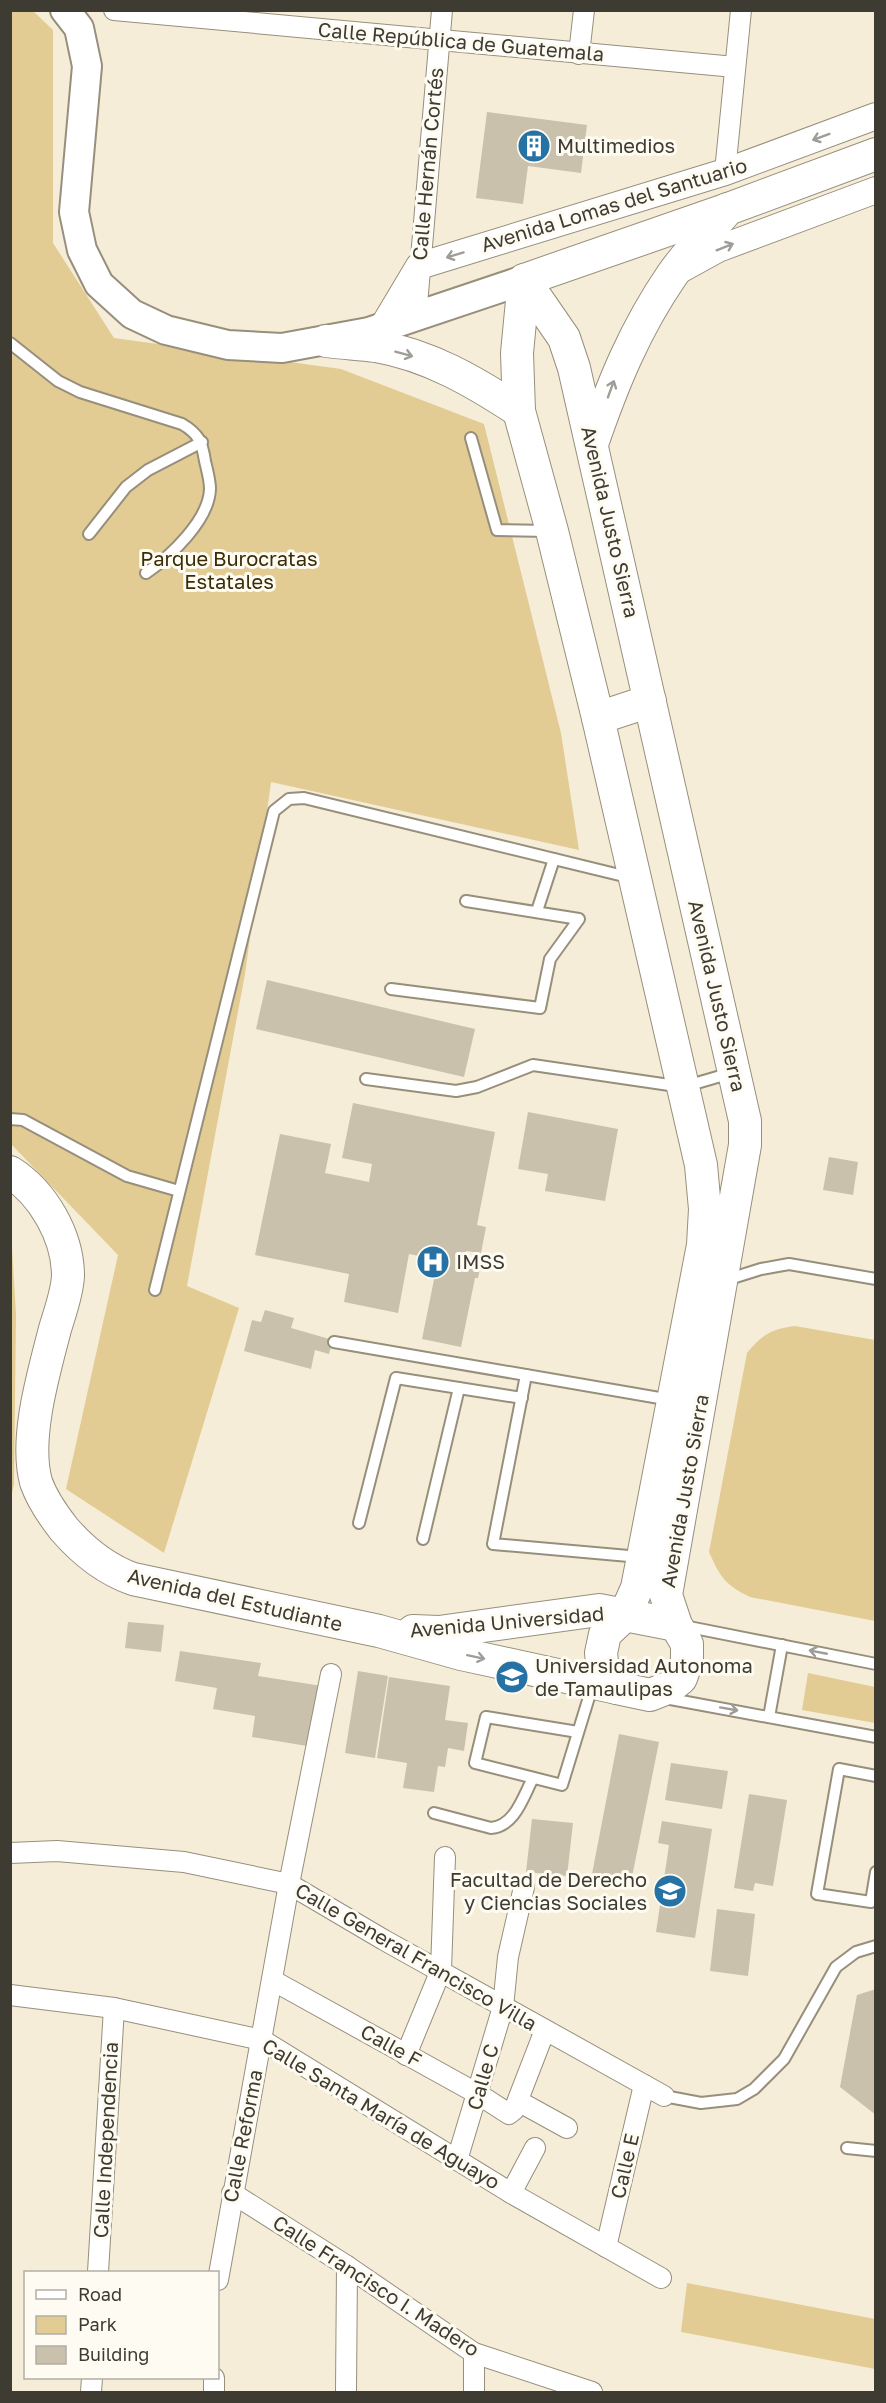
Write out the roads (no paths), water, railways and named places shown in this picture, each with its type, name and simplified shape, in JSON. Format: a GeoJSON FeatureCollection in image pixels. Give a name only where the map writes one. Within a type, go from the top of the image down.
{"type":"FeatureCollection","features":[{"type":"Feature","properties":{"kind":"main road"},"geometry":{"type":"LineString","coordinates":[[65,10],[80,28],[87,66],[74,212],[82,250],[99,284],[132,314],[166,330],[228,345],[282,348],[382,328],[524,280]]}},
{"type":"Feature","properties":{"kind":"main road","name":"Avenida Lomas del Santuario"},"geometry":{"type":"LineString","coordinates":[[524,280],[728,209],[876,154]]}},
{"type":"Feature","properties":{"kind":"main road"},"geometry":{"type":"LineString","coordinates":[[592,444],[617,375],[639,327],[673,274],[728,209]]}},
{"type":"Feature","properties":{"kind":"main road","name":"Avenida Justo Sierra"},"geometry":{"type":"LineString","coordinates":[[524,280],[517,353],[519,411],[552,531],[598,718],[701,1165],[705,1209],[703,1245],[644,1557],[637,1588],[625,1615],[605,1634],[601,1653],[605,1685]]}},
{"type":"Feature","properties":{"kind":"main road","name":"Avenida Justo Sierra"},"geometry":{"type":"LineString","coordinates":[[524,280],[564,338],[574,368],[745,1121],[745,1145],[666,1595],[676,1625],[687,1644],[687,1661],[681,1678],[670,1687],[650,1695]]}},
{"type":"Feature","properties":{"kind":"main road"},"geometry":{"type":"LineString","coordinates":[[326,341],[378,346],[428,360],[475,382],[519,411]]}},
{"type":"Feature","properties":{"kind":"main road"},"geometry":{"type":"LineString","coordinates":[[598,718],[650,701]]}},
{"type":"Feature","properties":{"kind":"main road","name":"Avenida del Estudiante"},"geometry":{"type":"LineString","coordinates":[[10,1172],[23,1180],[40,1199],[54,1221],[63,1248],[68,1275],[38,1399],[33,1446],[36,1481],[51,1513],[89,1555],[113,1572],[133,1579],[379,1631]]}},
{"type":"Feature","properties":{"kind":"main road","name":"Avenida Universidad"},"geometry":{"type":"LineString","coordinates":[[379,1631],[439,1632],[599,1610],[676,1625]]}},
{"type":"Feature","properties":{"kind":"main road","name":"Avenida Universidad"},"geometry":{"type":"LineString","coordinates":[[379,1631],[461,1654],[605,1685]]}},
{"type":"Feature","properties":{"kind":"main road"},"geometry":{"type":"LineString","coordinates":[[605,1685],[650,1695]]}},
{"type":"Feature","properties":{"kind":"street","name":"Calle República de Guatemala"},"geometry":{"type":"LineString","coordinates":[[114,10],[735,67]]}},
{"type":"Feature","properties":{"kind":"street","name":"Calle Hernán Cortés"},"geometry":{"type":"LineString","coordinates":[[416,317],[442,10]]}},
{"type":"Feature","properties":{"kind":"street"},"geometry":{"type":"LineString","coordinates":[[579,54],[584,10]]}},
{"type":"Feature","properties":{"kind":"street"},"geometry":{"type":"LineString","coordinates":[[725,172],[741,10]]}},
{"type":"Feature","properties":{"kind":"street","name":"Avenida Lomas del Santuario"},"geometry":{"type":"LineString","coordinates":[[419,266],[725,172],[876,116]]}},
{"type":"Feature","properties":{"kind":"street"},"geometry":{"type":"LineString","coordinates":[[792,184],[802,218]]}},
{"type":"Feature","properties":{"kind":"street"},"geometry":{"type":"LineString","coordinates":[[673,274],[718,249],[876,190]]}},
{"type":"Feature","properties":{"kind":"street"},"geometry":{"type":"LineString","coordinates":[[382,328],[419,266]]}},
{"type":"Feature","properties":{"kind":"street","name":"Calle Reforma"},"geometry":{"type":"LineString","coordinates":[[219,2274],[289,1884],[331,1674]]}},
{"type":"Feature","properties":{"kind":"street","name":"Calle General Francisco Villa"},"geometry":{"type":"LineString","coordinates":[[10,1852],[57,1851],[184,1863],[289,1884],[384,1940],[664,2096]]}},
{"type":"Feature","properties":{"kind":"street"},"geometry":{"type":"LineString","coordinates":[[406,2055],[441,1970],[445,1857]]}},
{"type":"Feature","properties":{"kind":"street","name":"Calle C"},"geometry":{"type":"LineString","coordinates":[[457,2160],[503,2007],[508,1958],[524,1887]]}},
{"type":"Feature","properties":{"kind":"street","name":"Calle F"},"geometry":{"type":"LineString","coordinates":[[272,1980],[478,2094],[567,2128]]}},
{"type":"Feature","properties":{"kind":"street","name":"Calle Santa María de Aguayo"},"geometry":{"type":"LineString","coordinates":[[10,1995],[114,2008],[262,2040],[511,2193],[661,2278]]}},
{"type":"Feature","properties":{"kind":"street","name":"Calle Independencia"},"geometry":{"type":"LineString","coordinates":[[98,2271],[114,2008]]}},
{"type":"Feature","properties":{"kind":"street"},"geometry":{"type":"LineString","coordinates":[[514,2108],[545,2030]]}},
{"type":"Feature","properties":{"kind":"street","name":"Calle E"},"geometry":{"type":"LineString","coordinates":[[606,2247],[644,2085]]}},
{"type":"Feature","properties":{"kind":"street"},"geometry":{"type":"LineString","coordinates":[[511,2193],[535,2148]]}},
{"type":"Feature","properties":{"kind":"street","name":"Calle Francisco I. Madero"},"geometry":{"type":"LineString","coordinates":[[232,2193],[347,2266],[474,2353],[592,2392]]}},
{"type":"Feature","properties":{"kind":"street"},"geometry":{"type":"LineString","coordinates":[[346,2392],[347,2266]]}},
{"type":"Feature","properties":{"kind":"street"},"geometry":{"type":"LineString","coordinates":[[474,2353],[474,2392]]}},
{"type":"Feature","properties":{"kind":"lane"},"geometry":{"type":"LineString","coordinates":[[10,343],[58,381],[80,392],[182,424],[195,432],[202,442],[210,489],[205,510],[199,521],[161,563],[146,573]]}},
{"type":"Feature","properties":{"kind":"lane"},"geometry":{"type":"LineString","coordinates":[[471,438],[497,530],[552,531]]}},
{"type":"Feature","properties":{"kind":"lane"},"geometry":{"type":"LineString","coordinates":[[89,534],[126,487],[148,470],[202,442]]}},
{"type":"Feature","properties":{"kind":"lane"},"geometry":{"type":"LineString","coordinates":[[155,1290],[274,811],[289,799],[304,798],[635,879]]}},
{"type":"Feature","properties":{"kind":"lane"},"geometry":{"type":"LineString","coordinates":[[537,911],[554,859]]}},
{"type":"Feature","properties":{"kind":"lane"},"geometry":{"type":"LineString","coordinates":[[391,989],[540,1008],[550,959],[579,919],[466,901]]}},
{"type":"Feature","properties":{"kind":"lane"},"geometry":{"type":"LineString","coordinates":[[366,1079],[456,1091],[477,1087],[533,1065],[546,1065],[683,1087],[735,1072]]}},
{"type":"Feature","properties":{"kind":"lane"},"geometry":{"type":"LineString","coordinates":[[10,1119],[23,1120],[127,1176],[180,1191]]}},
{"type":"Feature","properties":{"kind":"lane"},"geometry":{"type":"LineString","coordinates":[[720,1282],[760,1269],[789,1264],[876,1279]]}},
{"type":"Feature","properties":{"kind":"lane"},"geometry":{"type":"LineString","coordinates":[[334,1342],[673,1401]]}},
{"type":"Feature","properties":{"kind":"lane"},"geometry":{"type":"LineString","coordinates":[[526,1375],[492,1544],[644,1557]]}},
{"type":"Feature","properties":{"kind":"lane"},"geometry":{"type":"LineString","coordinates":[[359,1523],[396,1378],[522,1398]]}},
{"type":"Feature","properties":{"kind":"lane"},"geometry":{"type":"LineString","coordinates":[[423,1539],[459,1388]]}},
{"type":"Feature","properties":{"kind":"lane","name":"Avenida Universidad"},"geometry":{"type":"LineString","coordinates":[[676,1625],[876,1664]]}},
{"type":"Feature","properties":{"kind":"lane"},"geometry":{"type":"LineString","coordinates":[[769,1717],[782,1645]]}},
{"type":"Feature","properties":{"kind":"lane"},"geometry":{"type":"LineString","coordinates":[[578,1732],[486,1717],[475,1763],[562,1785],[578,1732],[605,1685]]}},
{"type":"Feature","properties":{"kind":"lane"},"geometry":{"type":"LineString","coordinates":[[650,1695],[876,1737]]}},
{"type":"Feature","properties":{"kind":"lane"},"geometry":{"type":"LineString","coordinates":[[876,1776],[838,1769],[817,1894],[871,1902],[876,1872]]}},
{"type":"Feature","properties":{"kind":"lane"},"geometry":{"type":"LineString","coordinates":[[434,1813],[491,1828],[500,1827],[509,1822],[533,1778]]}},
{"type":"Feature","properties":{"kind":"lane"},"geometry":{"type":"LineString","coordinates":[[664,2096],[701,2103],[737,2099],[754,2089],[784,2059],[836,1967],[856,1952],[876,1946]]}},
{"type":"Feature","properties":{"kind":"lane"},"geometry":{"type":"LineString","coordinates":[[847,2148],[876,2151]]}},
{"type":"Feature","properties":{"kind":"place","name":"Multimedios"},"geometry":{"type":"Point","coordinates":[534,146]}},
{"type":"Feature","properties":{"kind":"place","name":"IMSS"},"geometry":{"type":"Point","coordinates":[433,1262]}},
{"type":"Feature","properties":{"kind":"place","name":"Universidad Autonoma de Tamaulipas"},"geometry":{"type":"Point","coordinates":[512,1677]}},
{"type":"Feature","properties":{"kind":"place","name":"Facultad de Derecho y Ciencias Sociales"},"geometry":{"type":"Point","coordinates":[670,1891]}},
{"type":"Feature","properties":{"kind":"park label","name":"Parque Burocratas Estatales"},"geometry":{"type":"Point","coordinates":[229,570]}}]}
